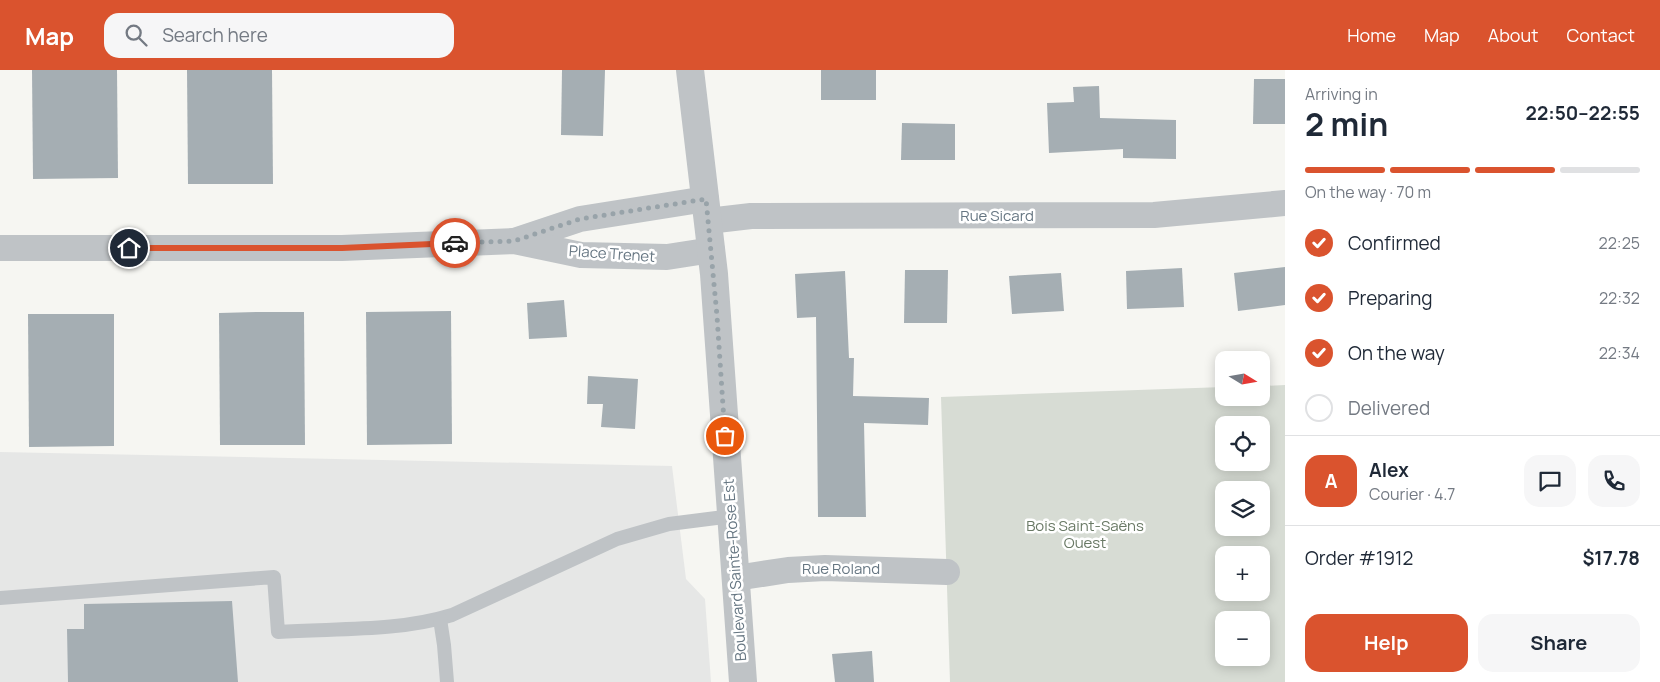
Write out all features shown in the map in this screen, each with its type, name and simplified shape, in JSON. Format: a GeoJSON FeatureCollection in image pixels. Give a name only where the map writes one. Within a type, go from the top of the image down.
{"type":"FeatureCollection","features":[{"type":"Feature","properties":{"kind":"street","name":"Boulevard Sainte-Rose Est"},"geometry":{"type":"LineString","coordinates":[[690,70],[712,250],[743,682]]}},
{"type":"Feature","properties":{"kind":"street","name":"Rue Sicard"},"geometry":{"type":"LineString","coordinates":[[707,210],[751,216],[1154,215],[1285,203]]}},
{"type":"Feature","properties":{"kind":"street","name":"Place Trenet"},"geometry":{"type":"LineString","coordinates":[[514,241],[580,219],[707,210]]}},
{"type":"Feature","properties":{"kind":"street","name":"Place Trenet"},"geometry":{"type":"LineString","coordinates":[[0,248],[342,248],[514,241],[581,255],[666,257],[712,250]]}},
{"type":"Feature","properties":{"kind":"street","name":"Rue Roland"},"geometry":{"type":"LineString","coordinates":[[736,578],[788,570],[825,568],[947,572]]}},
{"type":"Feature","properties":{"kind":"lane"},"geometry":{"type":"LineString","coordinates":[[0,598],[274,577],[278,632],[396,626],[440,619],[468,609],[617,539],[669,524],[732,516]]}},
{"type":"Feature","properties":{"kind":"lane"},"geometry":{"type":"LineString","coordinates":[[440,619],[447,682]]}},
{"type":"Feature","properties":{"kind":"shaded area"},"geometry":{"type":"Polygon","coordinates":[[[0,452],[672,466],[686,579],[705,599],[711,682],[0,682],[0,452]]]}},
{"type":"Feature","properties":{"kind":"green space","name":"Bois Saint-Saëns Ouest"},"geometry":{"type":"Polygon","coordinates":[[[1285,385],[1285,682],[950,682],[941,397],[1215,387],[1215,406],[1270,406],[1270,386],[1285,385]]]}},
{"type":"Feature","properties":{"kind":"building"},"geometry":{"type":"Polygon","coordinates":[[[32,70],[117,70],[118,178],[33,179],[32,70]]]}},
{"type":"Feature","properties":{"kind":"building"},"geometry":{"type":"Polygon","coordinates":[[[187,70],[272,70],[273,184],[188,184],[187,70]]]}},
{"type":"Feature","properties":{"kind":"building"},"geometry":{"type":"Polygon","coordinates":[[[562,70],[605,70],[603,136],[561,135],[562,70]]]}},
{"type":"Feature","properties":{"kind":"building"},"geometry":{"type":"Polygon","coordinates":[[[821,70],[876,70],[876,100],[821,100],[821,70]]]}},
{"type":"Feature","properties":{"kind":"building"},"geometry":{"type":"Polygon","coordinates":[[[1254,79],[1285,79],[1285,124],[1253,124],[1254,79]]]}},
{"type":"Feature","properties":{"kind":"building"},"geometry":{"type":"Polygon","coordinates":[[[1099,86],[1100,118],[1176,120],[1176,159],[1123,158],[1123,149],[1049,153],[1047,103],[1074,102],[1073,87],[1099,86]]]}},
{"type":"Feature","properties":{"kind":"building"},"geometry":{"type":"Polygon","coordinates":[[[902,123],[955,124],[955,160],[901,160],[902,123]]]}},
{"type":"Feature","properties":{"kind":"building"},"geometry":{"type":"Polygon","coordinates":[[[1285,267],[1285,305],[1238,311],[1234,273],[1285,267]]]}},
{"type":"Feature","properties":{"kind":"building"},"geometry":{"type":"Polygon","coordinates":[[[1182,268],[1184,307],[1127,309],[1126,271],[1182,268]]]}},
{"type":"Feature","properties":{"kind":"building"},"geometry":{"type":"Polygon","coordinates":[[[905,270],[948,270],[947,323],[904,323],[905,270]]]}},
{"type":"Feature","properties":{"kind":"building"},"geometry":{"type":"Polygon","coordinates":[[[845,271],[849,358],[854,358],[853,396],[929,398],[928,425],[864,423],[866,517],[818,517],[816,317],[797,318],[795,274],[845,271]]]}},
{"type":"Feature","properties":{"kind":"building"},"geometry":{"type":"Polygon","coordinates":[[[1061,273],[1064,311],[1012,314],[1009,276],[1061,273]]]}},
{"type":"Feature","properties":{"kind":"building"},"geometry":{"type":"Polygon","coordinates":[[[564,300],[567,337],[529,339],[527,303],[564,300]]]}},
{"type":"Feature","properties":{"kind":"building"},"geometry":{"type":"Polygon","coordinates":[[[451,311],[452,444],[367,445],[366,312],[451,311]]]}},
{"type":"Feature","properties":{"kind":"building"},"geometry":{"type":"Polygon","coordinates":[[[304,312],[305,445],[220,445],[219,313],[304,312]]]}},
{"type":"Feature","properties":{"kind":"building"},"geometry":{"type":"Polygon","coordinates":[[[28,314],[114,314],[114,446],[29,447],[28,314]]]}},
{"type":"Feature","properties":{"kind":"building"},"geometry":{"type":"Polygon","coordinates":[[[588,376],[638,379],[635,429],[601,427],[603,404],[587,404],[588,376]]]}},
{"type":"Feature","properties":{"kind":"building"},"geometry":{"type":"Polygon","coordinates":[[[232,601],[238,682],[68,682],[67,629],[84,629],[84,604],[232,601]]]}},
{"type":"Feature","properties":{"kind":"building"},"geometry":{"type":"Polygon","coordinates":[[[872,651],[874,682],[835,682],[832,654],[872,651]]]}},
{"type":"Feature","properties":{"kind":"way so far"},"geometry":{"type":"LineString","coordinates":[[455,243],[514,241],[580,219],[706,199],[713,262],[725,436]]}},
{"type":"Feature","properties":{"kind":"route"},"geometry":{"type":"LineString","coordinates":[[129,248],[342,248],[455,243]]}}]}
